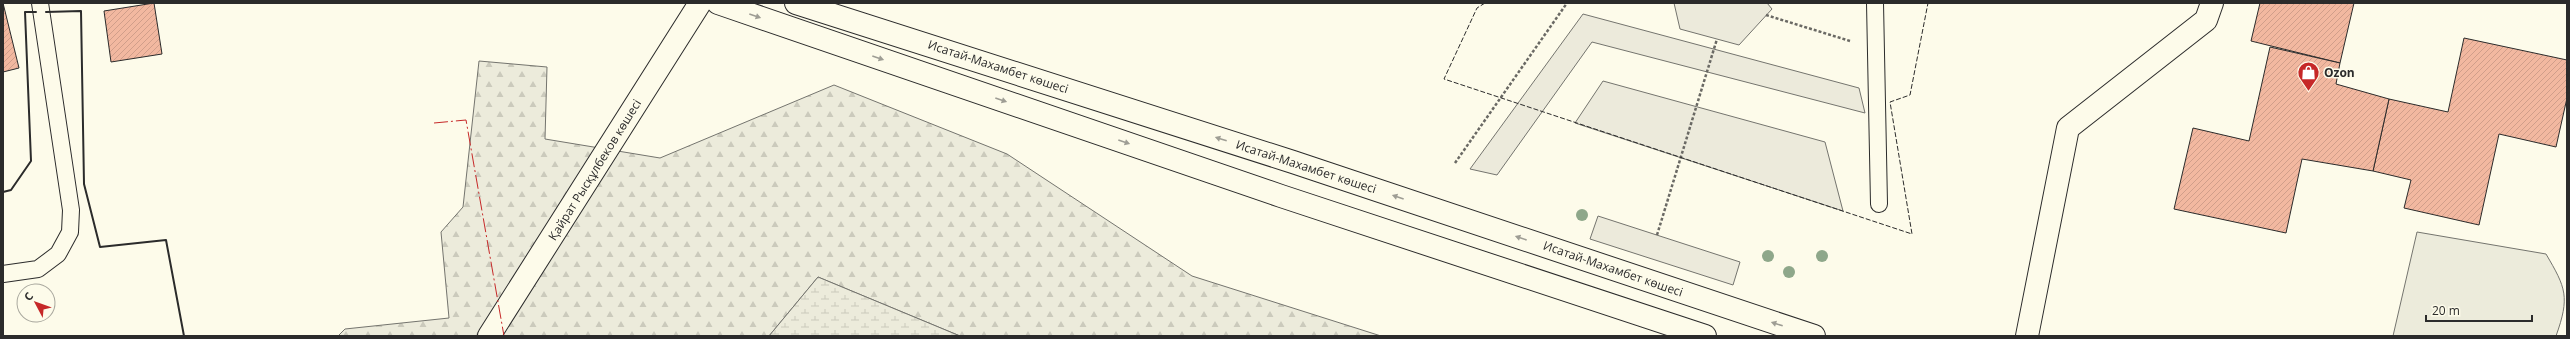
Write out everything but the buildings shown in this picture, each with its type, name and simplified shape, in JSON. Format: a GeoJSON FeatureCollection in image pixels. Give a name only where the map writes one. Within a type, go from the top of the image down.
{"type":"FeatureCollection","features":[{"type":"Feature","properties":{"kind":"main road","name":"Қайрат Рысқұлбеков көшесі"},"geometry":{"type":"LineString","coordinates":[[489,336],[700,3]]}},
{"type":"Feature","properties":{"kind":"main road"},"geometry":{"type":"LineString","coordinates":[[718,3],[1675,330],[1705,336]]}},
{"type":"Feature","properties":{"kind":"main road","name":"Исатай-Махамбет көшесі"},"geometry":{"type":"LineString","coordinates":[[796,3],[1293,162],[1814,336]]}},
{"type":"Feature","properties":{"kind":"main road"},"geometry":{"type":"LineString","coordinates":[[2027,336],[2068,128],[2206,20],[2212,3]]}},
{"type":"Feature","properties":{"kind":"lane"},"geometry":{"type":"LineString","coordinates":[[3,274],[38,269],[58,254],[70,232],[71,210],[40,3]]}},
{"type":"Feature","properties":{"kind":"lane"},"geometry":{"type":"LineString","coordinates":[[1875,3],[1879,204]]}},
{"type":"Feature","properties":{"kind":"path"},"geometry":{"type":"LineString","coordinates":[[1455,163],[1567,3]]}},
{"type":"Feature","properties":{"kind":"path"},"geometry":{"type":"LineString","coordinates":[[1766,15],[1876,49]]}},
{"type":"Feature","properties":{"kind":"path"},"geometry":{"type":"LineString","coordinates":[[1657,235],[1717,39]]}},
{"type":"Feature","properties":{"kind":"green space"},"geometry":{"type":"Polygon","coordinates":[[[479,61],[547,67],[545,139],[660,158],[834,85],[1007,154],[1192,276],[1381,336],[960,336],[818,277],[769,336],[338,336],[345,329],[449,318],[441,232],[463,207],[479,61]]]}},
{"type":"Feature","properties":{"kind":"green space"},"geometry":{"type":"Polygon","coordinates":[[[2417,232],[2546,254],[2558,276],[2564,293],[2563,312],[2556,336],[2393,336],[2417,232]]]}},
{"type":"Feature","properties":{"kind":"green space"},"geometry":{"type":"Polygon","coordinates":[[[818,277],[960,336],[769,336],[818,277]]]}},
{"type":"Feature","properties":{"kind":"shaded area"},"geometry":{"type":"Polygon","coordinates":[[[1674,3],[1767,3],[1772,9],[1739,45],[1680,29],[1674,3]]]}},
{"type":"Feature","properties":{"kind":"shaded area"},"geometry":{"type":"Polygon","coordinates":[[[1583,14],[1859,88],[1865,113],[1592,42],[1497,175],[1470,169],[1583,14]]]}},
{"type":"Feature","properties":{"kind":"shaded area"},"geometry":{"type":"Polygon","coordinates":[[[1603,81],[1825,142],[1843,211],[1575,123],[1603,81]]]}},
{"type":"Feature","properties":{"kind":"shaded area"},"geometry":{"type":"Polygon","coordinates":[[[1598,216],[1740,262],[1733,285],[1590,239],[1598,216]]]}},
{"type":"Feature","properties":{"kind":"fence"},"geometry":{"type":"LineString","coordinates":[[1485,3],[1477,8],[1444,79],[1912,234],[1890,102],[1910,95],[1928,3]]}},
{"type":"Feature","properties":{"kind":"wall"},"geometry":{"type":"LineString","coordinates":[[46,12],[81,11],[84,184],[100,247],[166,240],[184,336]]}},
{"type":"Feature","properties":{"kind":"wall"},"geometry":{"type":"LineString","coordinates":[[3,192],[11,190],[31,161],[25,12],[36,12]]}},
{"type":"Feature","properties":{"kind":"power"},"geometry":{"type":"LineString","coordinates":[[434,123],[466,120],[504,336]]}},
{"type":"Feature","properties":{"kind":"place","name":"Ozon"},"geometry":{"type":"Point","coordinates":[2308,92]}}]}
